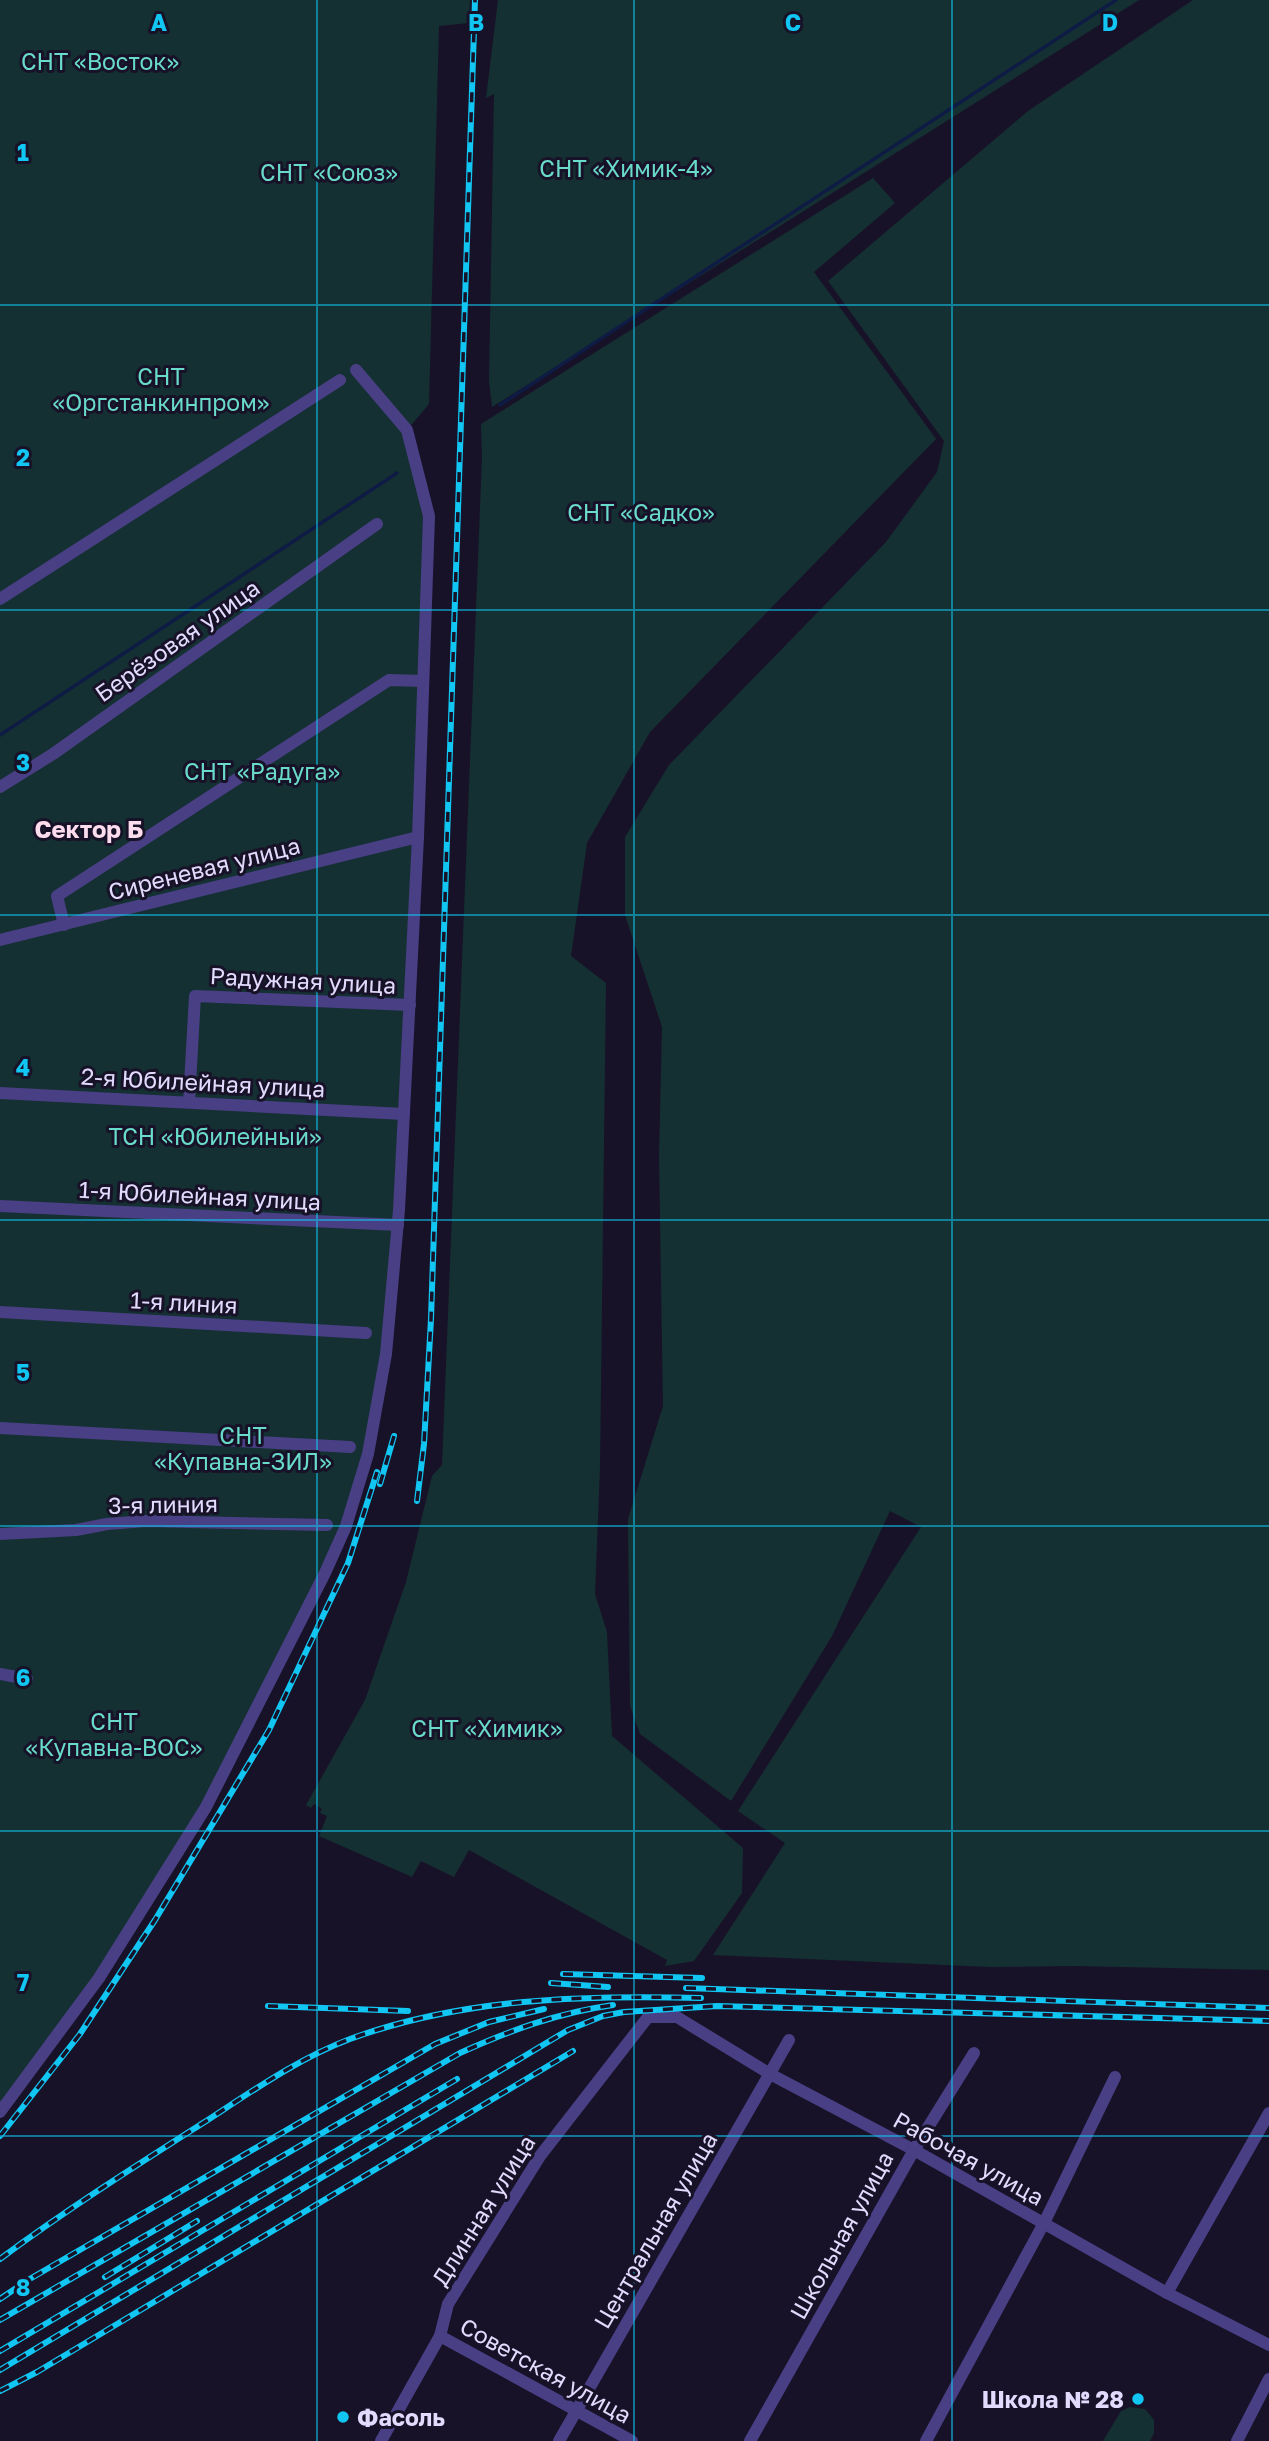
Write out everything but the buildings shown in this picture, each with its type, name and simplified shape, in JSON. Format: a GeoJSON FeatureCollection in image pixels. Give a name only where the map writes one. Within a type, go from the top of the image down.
{"type":"FeatureCollection","features":[{"type":"Feature","properties":{"kind":"street"},"geometry":{"type":"LineString","coordinates":[[0,2112],[99,1978],[206,1807],[326,1573],[346,1526],[368,1454],[386,1354],[398,1225],[418,837],[429,516],[407,430],[356,370]]}},
{"type":"Feature","properties":{"kind":"street"},"geometry":{"type":"LineString","coordinates":[[0,599],[340,380]]}},
{"type":"Feature","properties":{"kind":"street","name":"Берёзовая улица"},"geometry":{"type":"LineString","coordinates":[[0,787],[53,754],[377,524]]}},
{"type":"Feature","properties":{"kind":"street"},"geometry":{"type":"LineString","coordinates":[[64,925],[57,896],[389,680],[423,681]]}},
{"type":"Feature","properties":{"kind":"street","name":"Сиреневая улица"},"geometry":{"type":"LineString","coordinates":[[0,940],[418,837]]}},
{"type":"Feature","properties":{"kind":"street","name":"Радужная улица"},"geometry":{"type":"LineString","coordinates":[[189,1102],[195,996],[410,1006]]}},
{"type":"Feature","properties":{"kind":"street","name":"2-я Юбилейная улица"},"geometry":{"type":"LineString","coordinates":[[0,1093],[404,1114]]}},
{"type":"Feature","properties":{"kind":"street","name":"1-я Юбилейная улица"},"geometry":{"type":"LineString","coordinates":[[0,1206],[398,1225]]}},
{"type":"Feature","properties":{"kind":"street","name":"1-я линия"},"geometry":{"type":"LineString","coordinates":[[0,1312],[366,1333]]}},
{"type":"Feature","properties":{"kind":"street"},"geometry":{"type":"LineString","coordinates":[[0,1428],[350,1447]]}},
{"type":"Feature","properties":{"kind":"street","name":"3-я линия"},"geometry":{"type":"LineString","coordinates":[[0,1534],[76,1530],[146,1521],[327,1525]]}},
{"type":"Feature","properties":{"kind":"street"},"geometry":{"type":"LineString","coordinates":[[0,1674],[27,1679]]}},
{"type":"Feature","properties":{"kind":"street","name":"Рабочая улица"},"geometry":{"type":"LineString","coordinates":[[648,2017],[677,2017],[770,2074],[914,2150],[1167,2293],[1269,2345]]}},
{"type":"Feature","properties":{"kind":"street","name":"Длинная улица"},"geometry":{"type":"LineString","coordinates":[[381,2441],[440,2336],[448,2304],[540,2156],[648,2017]]}},
{"type":"Feature","properties":{"kind":"street","name":"Центральная улица"},"geometry":{"type":"LineString","coordinates":[[559,2441],[789,2040]]}},
{"type":"Feature","properties":{"kind":"street","name":"Школьная улица"},"geometry":{"type":"LineString","coordinates":[[750,2441],[914,2150],[974,2053]]}},
{"type":"Feature","properties":{"kind":"street"},"geometry":{"type":"LineString","coordinates":[[926,2441],[1044,2223],[1115,2077]]}},
{"type":"Feature","properties":{"kind":"street"},"geometry":{"type":"LineString","coordinates":[[1167,2293],[1269,2113]]}},
{"type":"Feature","properties":{"kind":"street","name":"Советская улица"},"geometry":{"type":"LineString","coordinates":[[440,2336],[632,2441]]}},
{"type":"Feature","properties":{"kind":"street"},"geometry":{"type":"LineString","coordinates":[[1237,2441],[1269,2379]]}},
{"type":"Feature","properties":{"kind":"green space"},"geometry":{"type":"Polygon","coordinates":[[[0,0],[470,0],[469,23],[439,26],[429,404],[407,430],[429,516],[386,1354],[346,1526],[206,1807],[99,1978],[0,2112],[0,0]]]}},
{"type":"Feature","properties":{"kind":"green space","name":"СНТ «Химик-4»"},"geometry":{"type":"Polygon","coordinates":[[[498,0],[1139,0],[492,407],[489,381],[494,94],[486,98],[498,0]]]}},
{"type":"Feature","properties":{"kind":"green space"},"geometry":{"type":"Polygon","coordinates":[[[1193,0],[1269,0],[1269,1970],[990,1967],[713,1955],[785,1843],[738,1811],[921,1527],[890,1511],[832,1636],[731,1801],[640,1734],[630,1706],[628,1519],[663,1406],[659,1156],[662,1027],[625,915],[625,837],[669,765],[886,542],[937,472],[944,441],[828,281],[1028,111],[1193,0]]]}},
{"type":"Feature","properties":{"kind":"green space"},"geometry":{"type":"Polygon","coordinates":[[[873,178],[895,203],[814,272],[936,439],[650,732],[587,843],[571,956],[606,983],[600,1467],[595,1594],[607,1632],[612,1736],[743,1848],[742,1893],[694,1961],[665,1966],[667,1960],[469,1850],[454,1877],[421,1861],[412,1877],[319,1836],[327,1816],[320,1813],[322,1809],[314,1804],[311,1808],[306,1805],[365,1700],[406,1582],[432,1476],[442,1465],[482,458],[481,424],[873,178]]]}},
{"type":"Feature","properties":{"kind":"green space"},"geometry":{"type":"Polygon","coordinates":[[[1130,2407],[1145,2409],[1154,2420],[1154,2433],[1150,2441],[1103,2441],[1121,2411],[1130,2407]]]}},
{"type":"Feature","properties":{"kind":"waterway"},"geometry":{"type":"LineString","coordinates":[[500,405],[1116,0]]}},
{"type":"Feature","properties":{"kind":"waterway"},"geometry":{"type":"LineString","coordinates":[[0,735],[397,473]]}},
{"type":"Feature","properties":{"kind":"railway"},"geometry":{"type":"LineString","coordinates":[[417,1501],[424,1444],[431,1319],[475,0]]}},
{"type":"Feature","properties":{"kind":"railway"},"geometry":{"type":"LineString","coordinates":[[380,1484],[394,1436]]}},
{"type":"Feature","properties":{"kind":"railway"},"geometry":{"type":"LineString","coordinates":[[0,2136],[80,2034],[155,1920],[269,1730],[348,1563],[377,1472]]}},
{"type":"Feature","properties":{"kind":"railway"},"geometry":{"type":"LineString","coordinates":[[563,1974],[702,1978]]}},
{"type":"Feature","properties":{"kind":"railway"},"geometry":{"type":"LineString","coordinates":[[551,1983],[608,1987]]}},
{"type":"Feature","properties":{"kind":"railway"},"geometry":{"type":"LineString","coordinates":[[686,1988],[1269,2008]]}},
{"type":"Feature","properties":{"kind":"railway"},"geometry":{"type":"LineString","coordinates":[[0,2259],[100,2189],[257,2088],[311,2056],[350,2039],[392,2025],[479,2007],[613,1997],[701,1998]]}},
{"type":"Feature","properties":{"kind":"railway"},"geometry":{"type":"LineString","coordinates":[[0,2320],[460,2053],[535,2023],[613,2005]]}},
{"type":"Feature","properties":{"kind":"railway"},"geometry":{"type":"LineString","coordinates":[[268,2006],[408,2011]]}},
{"type":"Feature","properties":{"kind":"railway"},"geometry":{"type":"LineString","coordinates":[[0,2370],[568,2030],[603,2016],[624,2012],[717,2006],[1269,2021]]}},
{"type":"Feature","properties":{"kind":"railway"},"geometry":{"type":"LineString","coordinates":[[0,2299],[28,2280],[435,2044],[489,2022],[544,2009]]}},
{"type":"Feature","properties":{"kind":"railway"},"geometry":{"type":"LineString","coordinates":[[0,2391],[37,2372],[573,2051]]}},
{"type":"Feature","properties":{"kind":"railway"},"geometry":{"type":"LineString","coordinates":[[0,2351],[457,2079]]}},
{"type":"Feature","properties":{"kind":"railway"},"geometry":{"type":"LineString","coordinates":[[105,2277],[197,2221]]}},
{"type":"Feature","properties":{"kind":"place","name":"Школа № 28"},"geometry":{"type":"Point","coordinates":[1138,2399]}},
{"type":"Feature","properties":{"kind":"place","name":"Фасоль"},"geometry":{"type":"Point","coordinates":[343,2417]}},
{"type":"Feature","properties":{"kind":"district","name":"Сектор Б"},"geometry":{"type":"Point","coordinates":[89,828]}},
{"type":"Feature","properties":{"kind":"park label","name":"СНТ «Восток»"},"geometry":{"type":"Point","coordinates":[100,61]}},
{"type":"Feature","properties":{"kind":"park label","name":"СНТ «Союз»"},"geometry":{"type":"Point","coordinates":[329,172]}},
{"type":"Feature","properties":{"kind":"park label","name":"СНТ «Оргстанкинпром»"},"geometry":{"type":"Point","coordinates":[161,389]}},
{"type":"Feature","properties":{"kind":"park label","name":"СНТ «Садко»"},"geometry":{"type":"Point","coordinates":[641,512]}},
{"type":"Feature","properties":{"kind":"park label","name":"СНТ «Радуга»"},"geometry":{"type":"Point","coordinates":[262,771]}},
{"type":"Feature","properties":{"kind":"park label","name":"ТСН «Юбилейный»"},"geometry":{"type":"Point","coordinates":[215,1136]}},
{"type":"Feature","properties":{"kind":"park label","name":"СНТ «Купавна-ЗИЛ»"},"geometry":{"type":"Point","coordinates":[243,1448]}},
{"type":"Feature","properties":{"kind":"park label","name":"СНТ «Химик»"},"geometry":{"type":"Point","coordinates":[487,1728]}},
{"type":"Feature","properties":{"kind":"park label","name":"СНТ «Купавна-ВОС»"},"geometry":{"type":"Point","coordinates":[114,1734]}}]}
